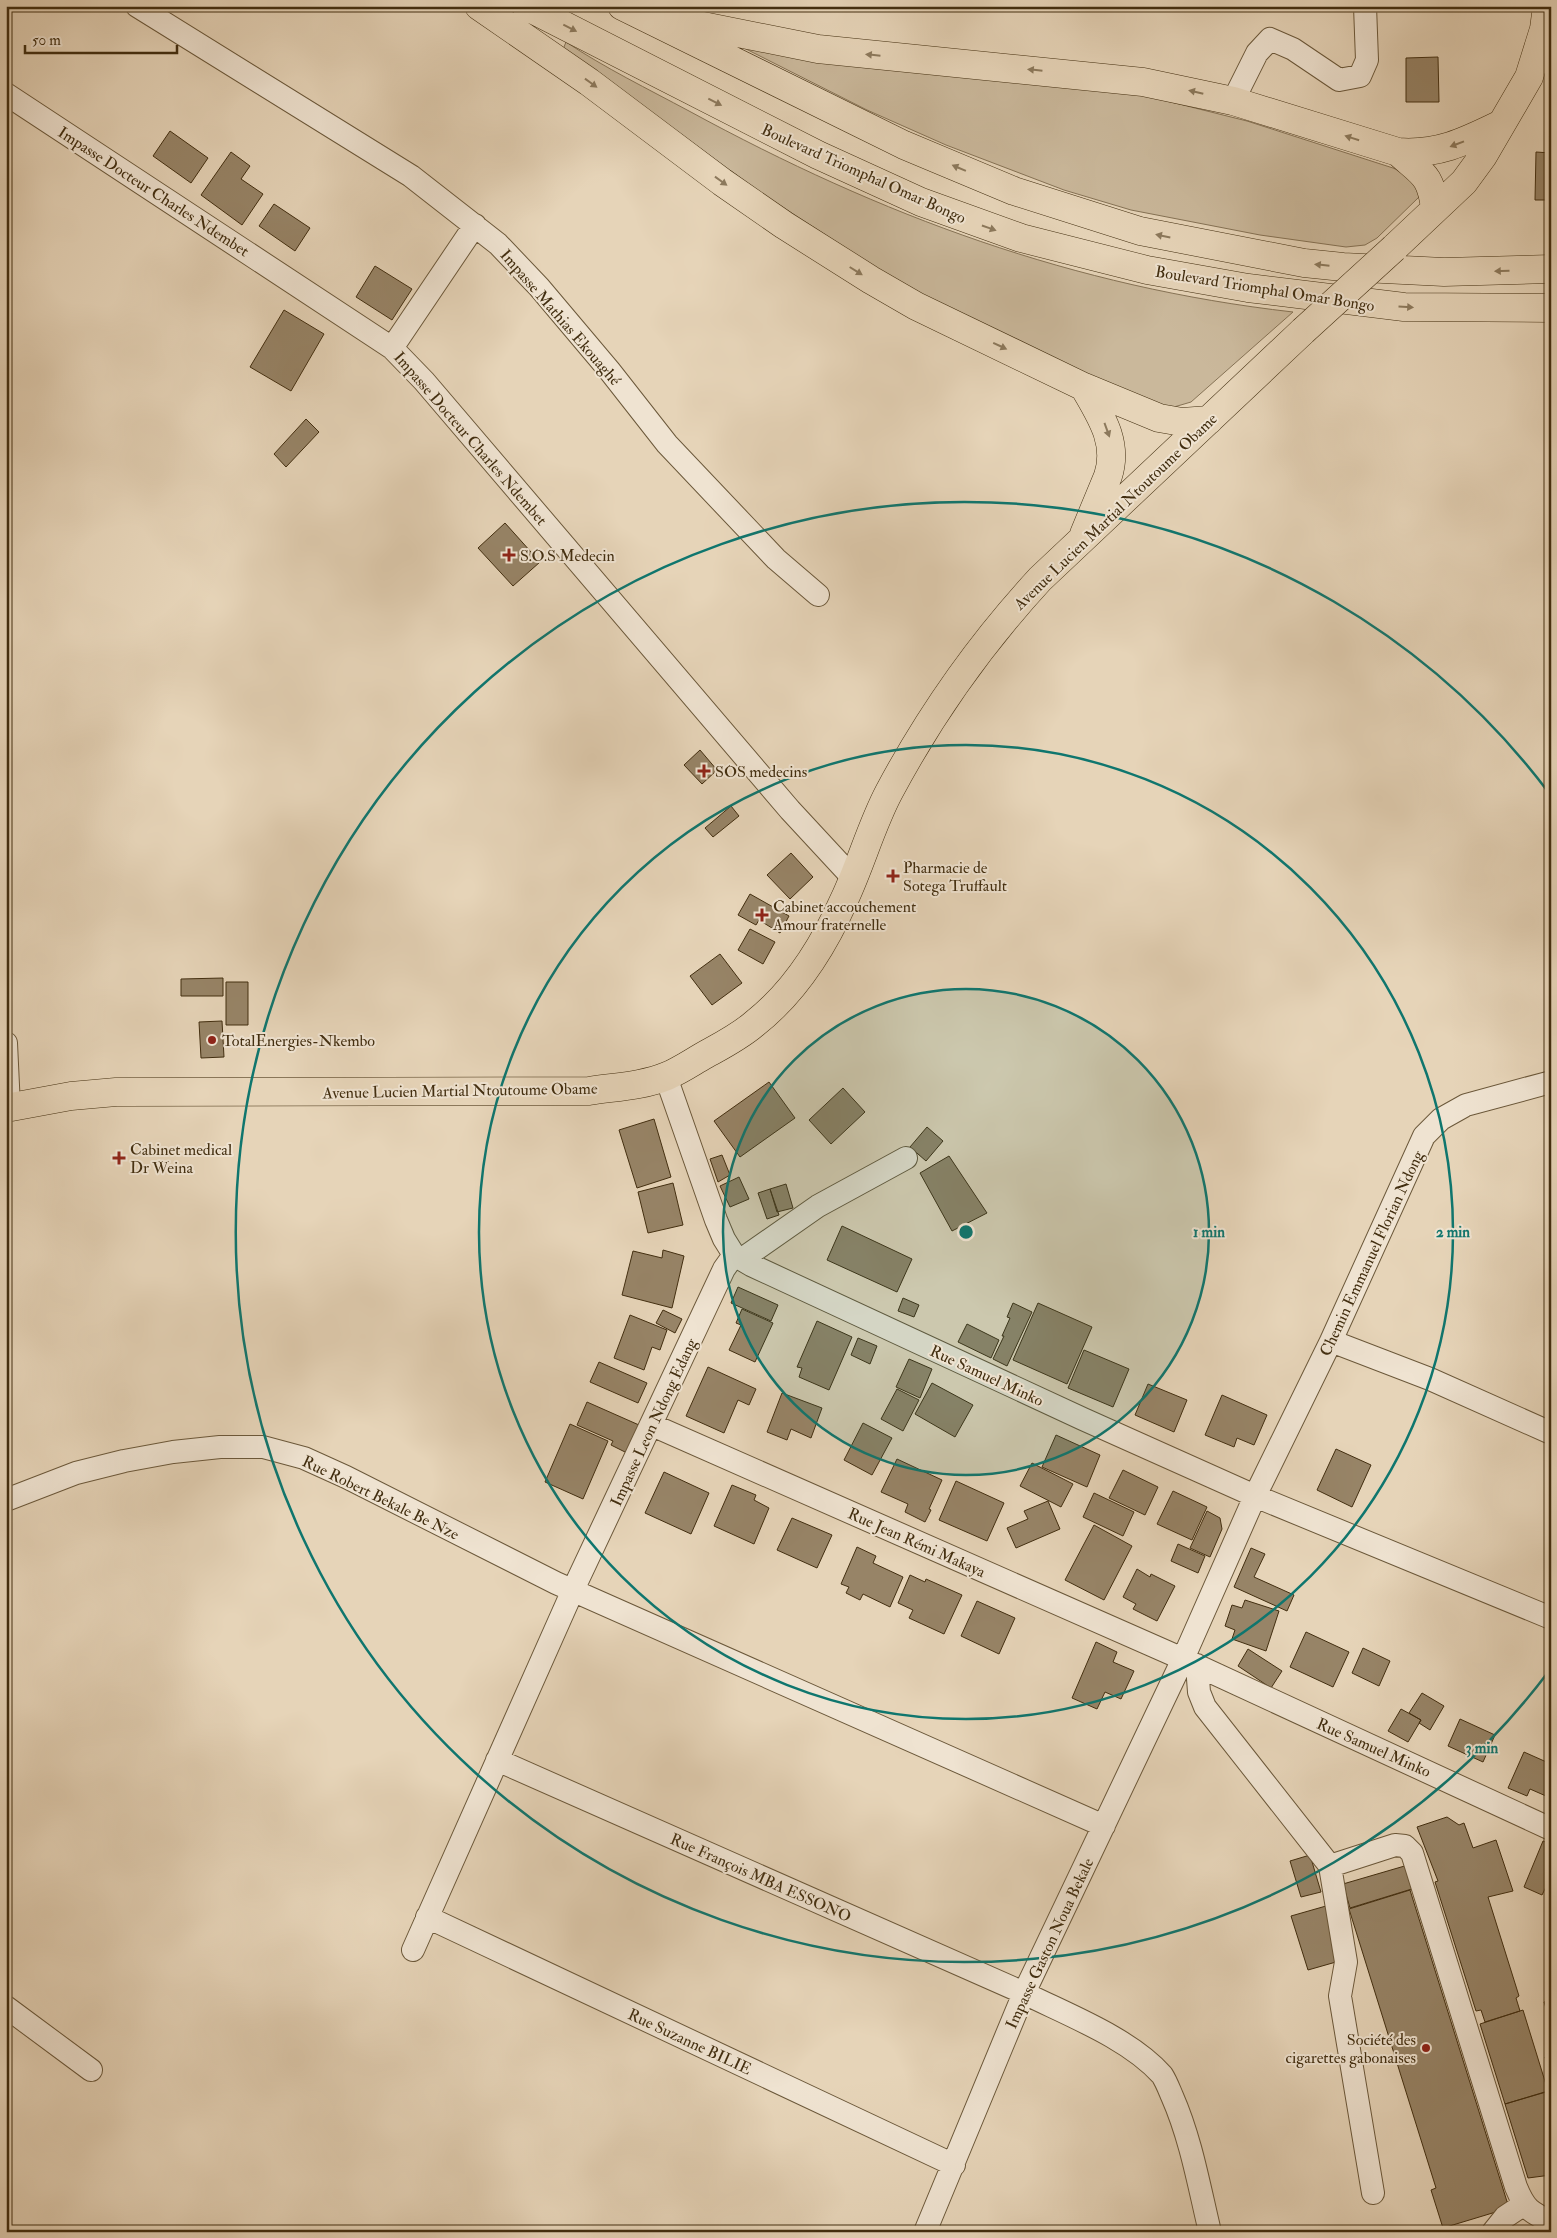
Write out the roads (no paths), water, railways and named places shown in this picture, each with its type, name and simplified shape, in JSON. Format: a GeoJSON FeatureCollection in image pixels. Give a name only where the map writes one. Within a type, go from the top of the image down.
{"type":"FeatureCollection","features":[{"type":"Feature","properties":{"kind":"main road"},"geometry":{"type":"LineString","coordinates":[[479,6],[589,82],[722,182],[834,257],[916,306],[1084,387],[1159,418],[1182,422],[1209,420]]}},
{"type":"Feature","properties":{"kind":"main road","name":"Boulevard Triomphal Omar Bongo"},"geometry":{"type":"LineString","coordinates":[[526,6],[818,155],[921,202],[1021,238],[1138,268],[1248,288],[1404,307],[1551,308]]}},
{"type":"Feature","properties":{"kind":"main road"},"geometry":{"type":"LineString","coordinates":[[629,10],[800,46],[1143,82],[1234,101],[1398,152],[1421,153],[1438,150],[1456,145],[1501,124]]}},
{"type":"Feature","properties":{"kind":"main road","name":"Boulevard Triomphal Omar Bongo"},"geometry":{"type":"LineString","coordinates":[[629,10],[936,159],[1014,191],[1140,231],[1304,263],[1343,267],[1444,272],[1551,269]]}},
{"type":"Feature","properties":{"kind":"main road"},"geometry":{"type":"LineString","coordinates":[[1435,208],[1474,169],[1519,97],[1530,77],[1547,22]]}},
{"type":"Feature","properties":{"kind":"main road"},"geometry":{"type":"LineString","coordinates":[[1398,152],[1416,165],[1428,179],[1435,208]]}},
{"type":"Feature","properties":{"kind":"main road","name":"Avenue Lucien Martial Ntoutoume Obame"},"geometry":{"type":"LineString","coordinates":[[8,1108],[72,1096],[116,1092],[589,1091],[666,1077],[732,1040],[753,1026],[782,999],[811,961],[828,933],[888,794],[909,754],[937,711],[1011,611],[1040,580],[1302,331],[1394,248],[1435,208]]}},
{"type":"Feature","properties":{"kind":"main road"},"geometry":{"type":"LineString","coordinates":[[1080,543],[1108,476],[1111,467],[1112,449],[1104,422],[1084,387]]}},
{"type":"Feature","properties":{"kind":"street","name":"Impasse Mathias Ekouaghé"},"geometry":{"type":"LineString","coordinates":[[137,6],[411,176],[498,244],[539,287],[609,370],[667,444],[706,487],[776,558],[818,595]]}},
{"type":"Feature","properties":{"kind":"street"},"geometry":{"type":"LineString","coordinates":[[1234,101],[1257,53],[1270,39],[1293,49],[1339,80],[1360,76],[1367,60],[1365,6]]}},
{"type":"Feature","properties":{"kind":"street","name":"Impasse Docteur Charles Ndembet"},"geometry":{"type":"LineString","coordinates":[[6,94],[392,348],[424,381],[790,810],[853,878]]}},
{"type":"Feature","properties":{"kind":"street"},"geometry":{"type":"LineString","coordinates":[[392,348],[475,225]]}},
{"type":"Feature","properties":{"kind":"street"},"geometry":{"type":"LineString","coordinates":[[6,1043],[8,1108]]}},
{"type":"Feature","properties":{"kind":"street"},"geometry":{"type":"LineString","coordinates":[[666,1077],[716,1220],[724,1239],[738,1257],[818,1206],[906,1158]]}},
{"type":"Feature","properties":{"kind":"street","name":"Chemin Emmanuel Florian Ndong"},"geometry":{"type":"LineString","coordinates":[[1255,1496],[1332,1340],[1424,1136],[1441,1119],[1466,1105],[1551,1082]]}},
{"type":"Feature","properties":{"kind":"street","name":"Impasse Leon Ndong Edang"},"geometry":{"type":"LineString","coordinates":[[413,1950],[573,1590],[724,1269],[738,1257]]}},
{"type":"Feature","properties":{"kind":"street","name":"Rue Samuel Minko"},"geometry":{"type":"LineString","coordinates":[[738,1257],[908,1338],[1255,1496],[1551,1618]]}},
{"type":"Feature","properties":{"kind":"street"},"geometry":{"type":"LineString","coordinates":[[1332,1340],[1430,1378],[1551,1433]]}},
{"type":"Feature","properties":{"kind":"street","name":"Rue Jean Rémi Makaya"},"geometry":{"type":"LineString","coordinates":[[652,1425],[1190,1662]]}},
{"type":"Feature","properties":{"kind":"street","name":"Rue Robert Bekale Be Nze"},"geometry":{"type":"LineString","coordinates":[[6,1500],[76,1473],[124,1461],[173,1452],[220,1447],[263,1447],[304,1458],[573,1590],[1104,1826]]}},
{"type":"Feature","properties":{"kind":"street"},"geometry":{"type":"LineString","coordinates":[[1255,1496],[1190,1662],[1205,1707],[1330,1866],[1346,1962],[1340,1996],[1373,2192]]}},
{"type":"Feature","properties":{"kind":"street","name":"Rue Samuel Minko"},"geometry":{"type":"LineString","coordinates":[[1190,1662],[1551,1829]]}},
{"type":"Feature","properties":{"kind":"street","name":"Impasse Gaston Noua Bekale"},"geometry":{"type":"LineString","coordinates":[[925,2232],[1024,1993],[1104,1826],[1190,1662]]}},
{"type":"Feature","properties":{"kind":"street","name":"Rue François MBA ESSONO"},"geometry":{"type":"LineString","coordinates":[[497,1760],[1024,1993],[1106,2034],[1142,2056],[1163,2076],[1177,2107],[1191,2151],[1210,2232]]}},
{"type":"Feature","properties":{"kind":"street"},"geometry":{"type":"LineString","coordinates":[[1330,1866],[1395,1846],[1405,1846],[1412,1853],[1523,2205],[1534,2214],[1551,2222]]}},
{"type":"Feature","properties":{"kind":"street","name":"Rue Suzanne BILIE"},"geometry":{"type":"LineString","coordinates":[[427,1917],[954,2165]]}},
{"type":"Feature","properties":{"kind":"street"},"geometry":{"type":"LineString","coordinates":[[6,2007],[91,2070]]}},
{"type":"Feature","properties":{"kind":"street"},"geometry":{"type":"LineString","coordinates":[[1493,2232],[1505,2217],[1523,2205]]}},
{"type":"Feature","properties":{"kind":"place","name":"S.O.S Medecin"},"geometry":{"type":"Point","coordinates":[509,555]}},
{"type":"Feature","properties":{"kind":"place","name":"SOS medecins"},"geometry":{"type":"Point","coordinates":[704,771]}},
{"type":"Feature","properties":{"kind":"place","name":"Pharmacie de Sotega Truffault"},"geometry":{"type":"Point","coordinates":[893,876]}},
{"type":"Feature","properties":{"kind":"place","name":"Cabinet accouchement Amour fraternelle"},"geometry":{"type":"Point","coordinates":[762,915]}},
{"type":"Feature","properties":{"kind":"place","name":"TotalEnergies-Nkembo"},"geometry":{"type":"Point","coordinates":[212,1040]}},
{"type":"Feature","properties":{"kind":"place","name":"Cabinet medical Dr Weina"},"geometry":{"type":"Point","coordinates":[119,1158]}},
{"type":"Feature","properties":{"kind":"place","name":"Société des cigarettes gabonaises"},"geometry":{"type":"Point","coordinates":[1426,2048]}}]}
